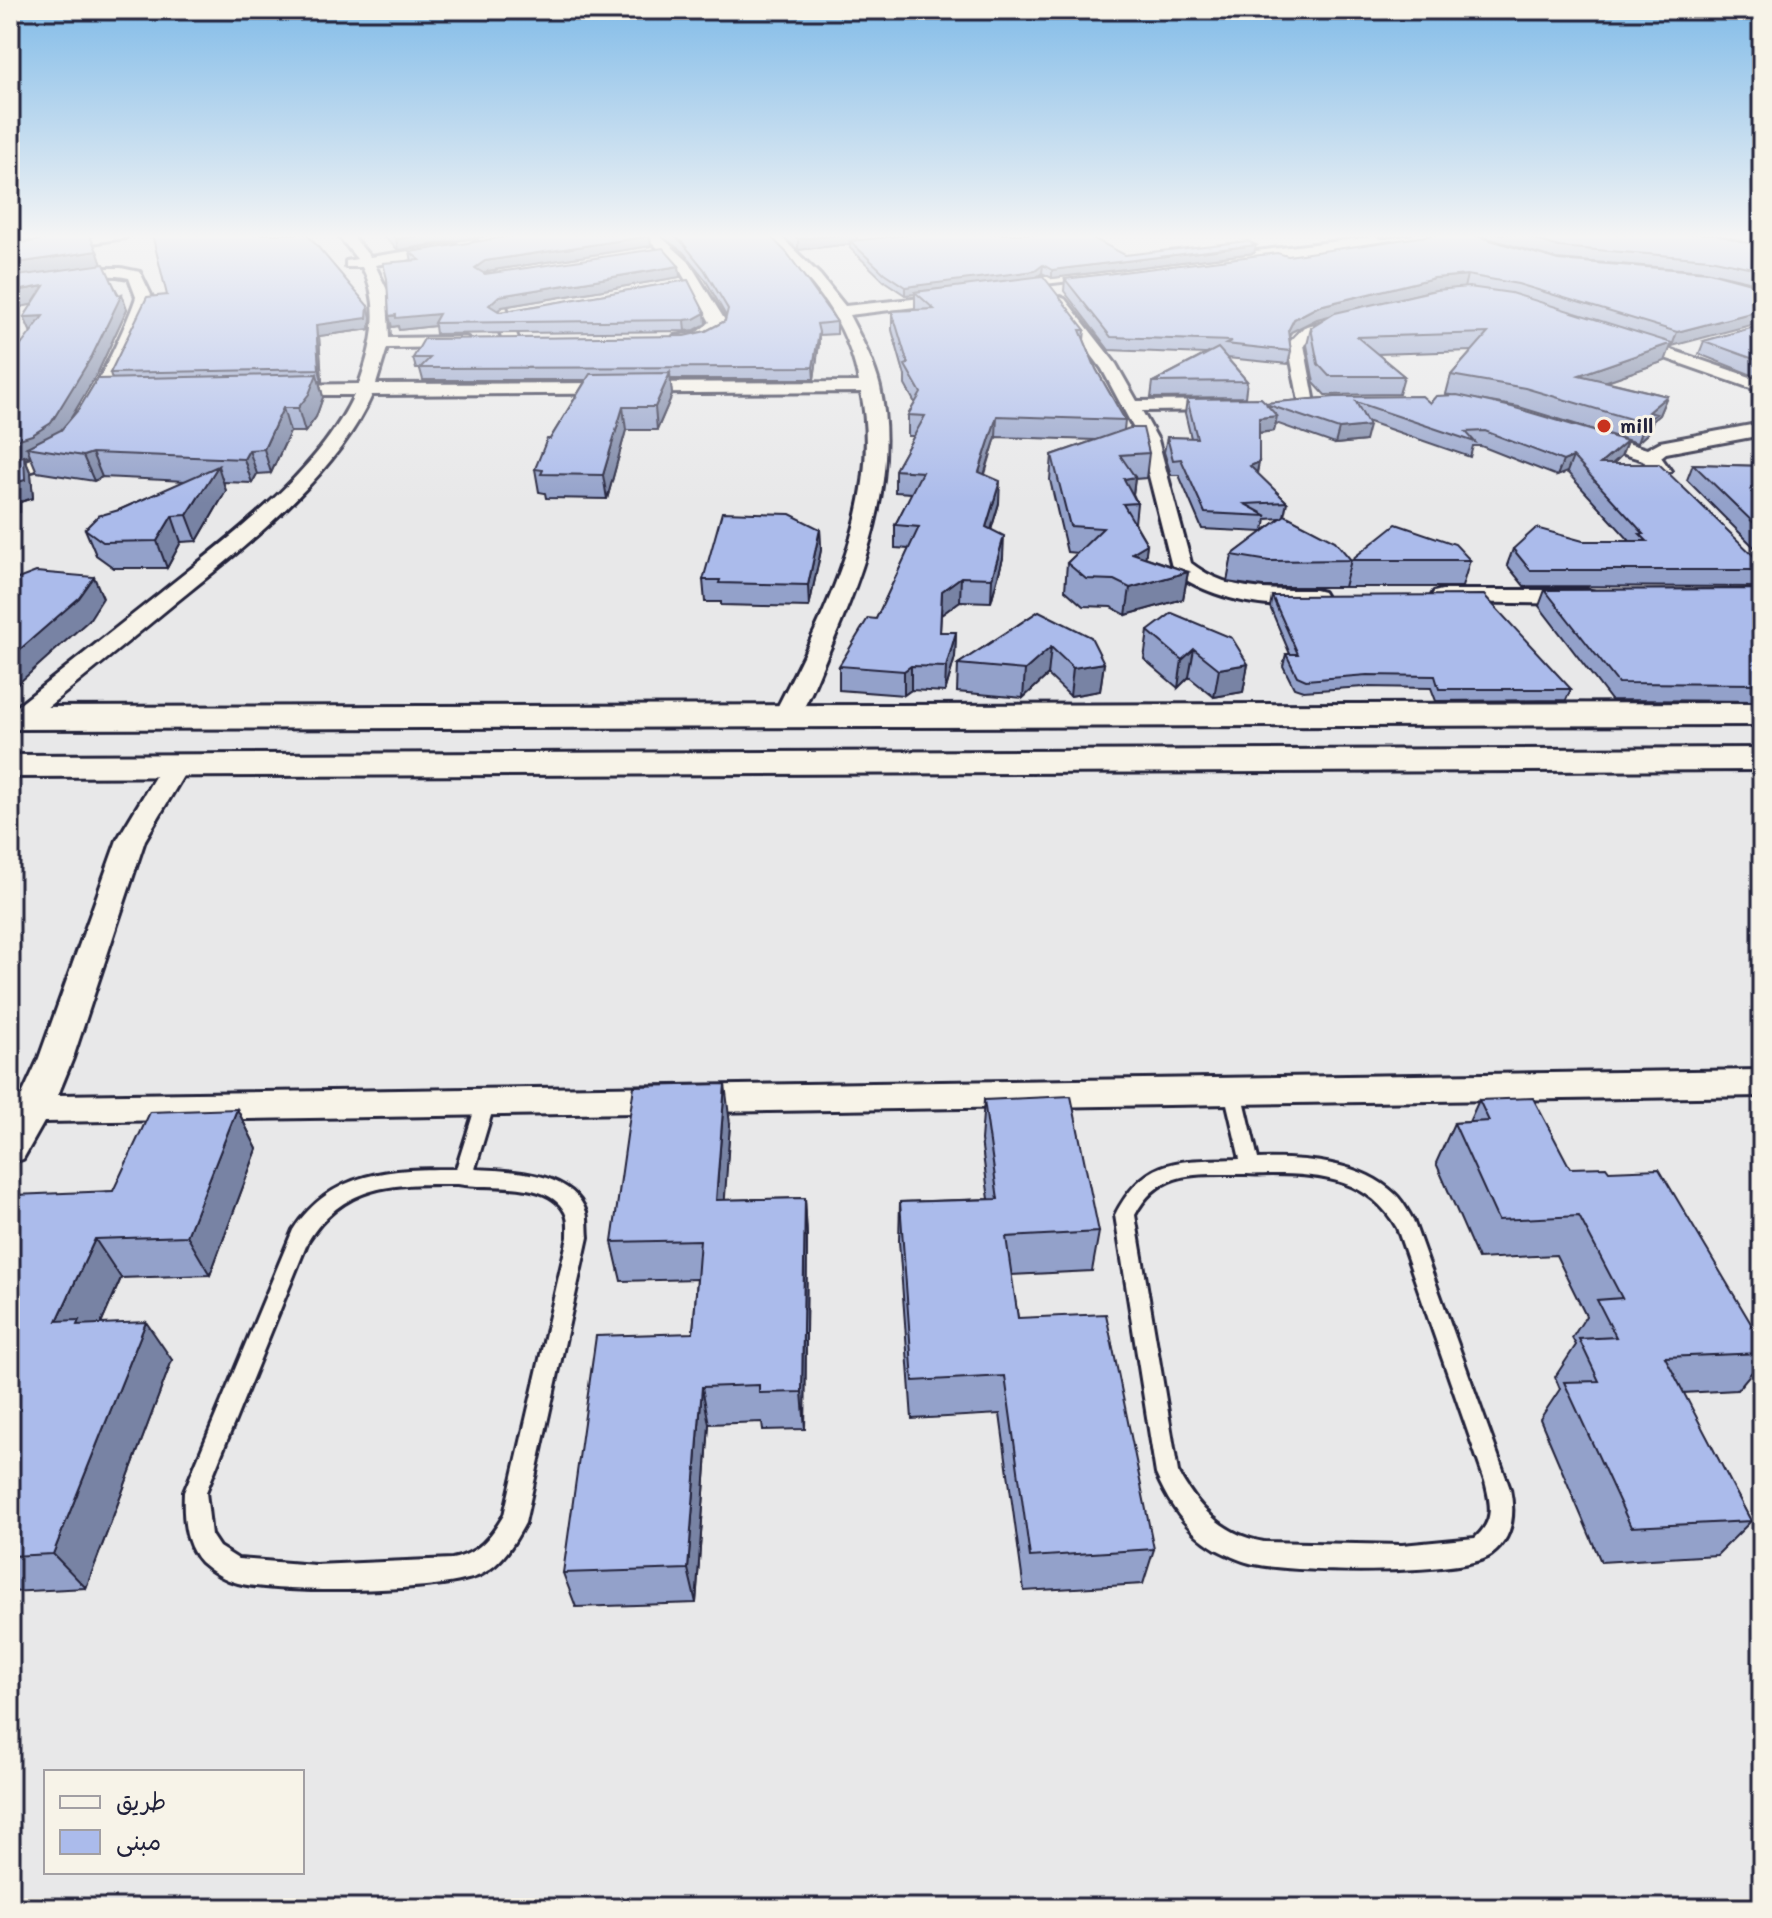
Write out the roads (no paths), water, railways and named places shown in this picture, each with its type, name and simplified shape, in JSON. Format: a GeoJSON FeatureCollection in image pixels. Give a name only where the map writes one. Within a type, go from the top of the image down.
{"type":"FeatureCollection","features":[{"type":"Feature","properties":{"kind":"street"},"geometry":{"type":"LineString","coordinates":[[10,470],[37,463],[63,449],[133,324]]}},
{"type":"Feature","properties":{"kind":"street"},"geometry":{"type":"LineString","coordinates":[[13,712],[64,682],[240,541],[297,484],[342,431],[356,388],[366,324]]}},
{"type":"Feature","properties":{"kind":"street"},"geometry":{"type":"LineString","coordinates":[[13,712],[38,679],[219,539],[278,483],[324,431],[356,388],[381,343],[380,324]]}},
{"type":"Feature","properties":{"kind":"street"},"geometry":{"type":"LineString","coordinates":[[381,343],[504,341],[507,324]]}},
{"type":"Feature","properties":{"kind":"street"},"geometry":{"type":"LineString","coordinates":[[665,339],[700,337],[718,327],[717,324]]}},
{"type":"Feature","properties":{"kind":"street"},"geometry":{"type":"LineString","coordinates":[[795,718],[860,544],[875,457],[871,387],[851,324]]}},
{"type":"Feature","properties":{"kind":"street"},"geometry":{"type":"LineString","coordinates":[[795,718],[842,641],[867,576],[881,520],[888,470],[888,426],[878,363],[855,324]]}},
{"type":"Feature","properties":{"kind":"street"},"geometry":{"type":"LineString","coordinates":[[1076,324],[1110,368],[1149,440],[1181,566],[1193,578],[1212,587],[1250,597],[1339,597]]}},
{"type":"Feature","properties":{"kind":"street"},"geometry":{"type":"LineString","coordinates":[[1305,403],[1296,344],[1300,337],[1330,324]]}},
{"type":"Feature","properties":{"kind":"street"},"geometry":{"type":"LineString","coordinates":[[1615,336],[1762,387]]}},
{"type":"Feature","properties":{"kind":"street"},"geometry":{"type":"LineString","coordinates":[[1672,354],[1702,346]]}},
{"type":"Feature","properties":{"kind":"street"},"geometry":{"type":"LineString","coordinates":[[263,390],[871,387]]}},
{"type":"Feature","properties":{"kind":"street"},"geometry":{"type":"LineString","coordinates":[[96,394],[127,393]]}},
{"type":"Feature","properties":{"kind":"street"},"geometry":{"type":"LineString","coordinates":[[1132,406],[1249,404]]}},
{"type":"Feature","properties":{"kind":"street"},"geometry":{"type":"LineString","coordinates":[[1650,456],[1660,448],[1762,429]]}},
{"type":"Feature","properties":{"kind":"street"},"geometry":{"type":"LineString","coordinates":[[1567,431],[1650,456],[1657,468],[1680,490]]}},
{"type":"Feature","properties":{"kind":"street"},"geometry":{"type":"LineString","coordinates":[[1736,434],[1762,446]]}},
{"type":"Feature","properties":{"kind":"street"},"geometry":{"type":"LineString","coordinates":[[1426,597],[1614,597]]}},
{"type":"Feature","properties":{"kind":"street"},"geometry":{"type":"LineString","coordinates":[[38,679],[64,682]]}},
{"type":"Feature","properties":{"kind":"street"},"geometry":{"type":"LineString","coordinates":[[13,712],[286,719],[1762,714]]}},
{"type":"Feature","properties":{"kind":"street"},"geometry":{"type":"LineString","coordinates":[[256,766],[270,761],[289,746],[295,731],[286,719]]}},
{"type":"Feature","properties":{"kind":"street"},"geometry":{"type":"LineString","coordinates":[[347,766],[343,758],[346,742],[376,719]]}},
{"type":"Feature","properties":{"kind":"street"},"geometry":{"type":"LineString","coordinates":[[10,766],[1762,759]]}},
{"type":"Feature","properties":{"kind":"street"},"geometry":{"type":"LineString","coordinates":[[10,1149],[22,1109],[56,1058],[131,840],[175,766]]}},
{"type":"Feature","properties":{"kind":"street"},"geometry":{"type":"LineString","coordinates":[[22,1109],[1762,1083]]}},
{"type":"Feature","properties":{"kind":"lane"},"geometry":{"type":"LineString","coordinates":[[1233,1091],[1251,1168]]}},
{"type":"Feature","properties":{"kind":"lane"},"geometry":{"type":"LineString","coordinates":[[463,1178],[486,1102]]}},
{"type":"Feature","properties":{"kind":"lane"},"geometry":{"type":"LineString","coordinates":[[1197,1168],[1251,1168],[1330,1170],[1363,1180],[1390,1201],[1406,1226],[1500,1497],[1499,1527],[1481,1549],[1450,1555],[1288,1556],[1250,1552],[1214,1535],[1184,1508],[1167,1474],[1125,1215],[1138,1189],[1163,1173],[1197,1168]]}},
{"type":"Feature","properties":{"kind":"lane"},"geometry":{"type":"LineString","coordinates":[[402,1177],[463,1178],[531,1181],[559,1191],[576,1211],[578,1237],[517,1515],[499,1546],[469,1568],[433,1575],[273,1575],[236,1571],[209,1553],[195,1526],[195,1492],[304,1225],[331,1198],[365,1182],[402,1177]]}},
{"type":"Feature","properties":{"kind":"place","name":"mill"},"geometry":{"type":"Point","coordinates":[1604,426]}}]}
